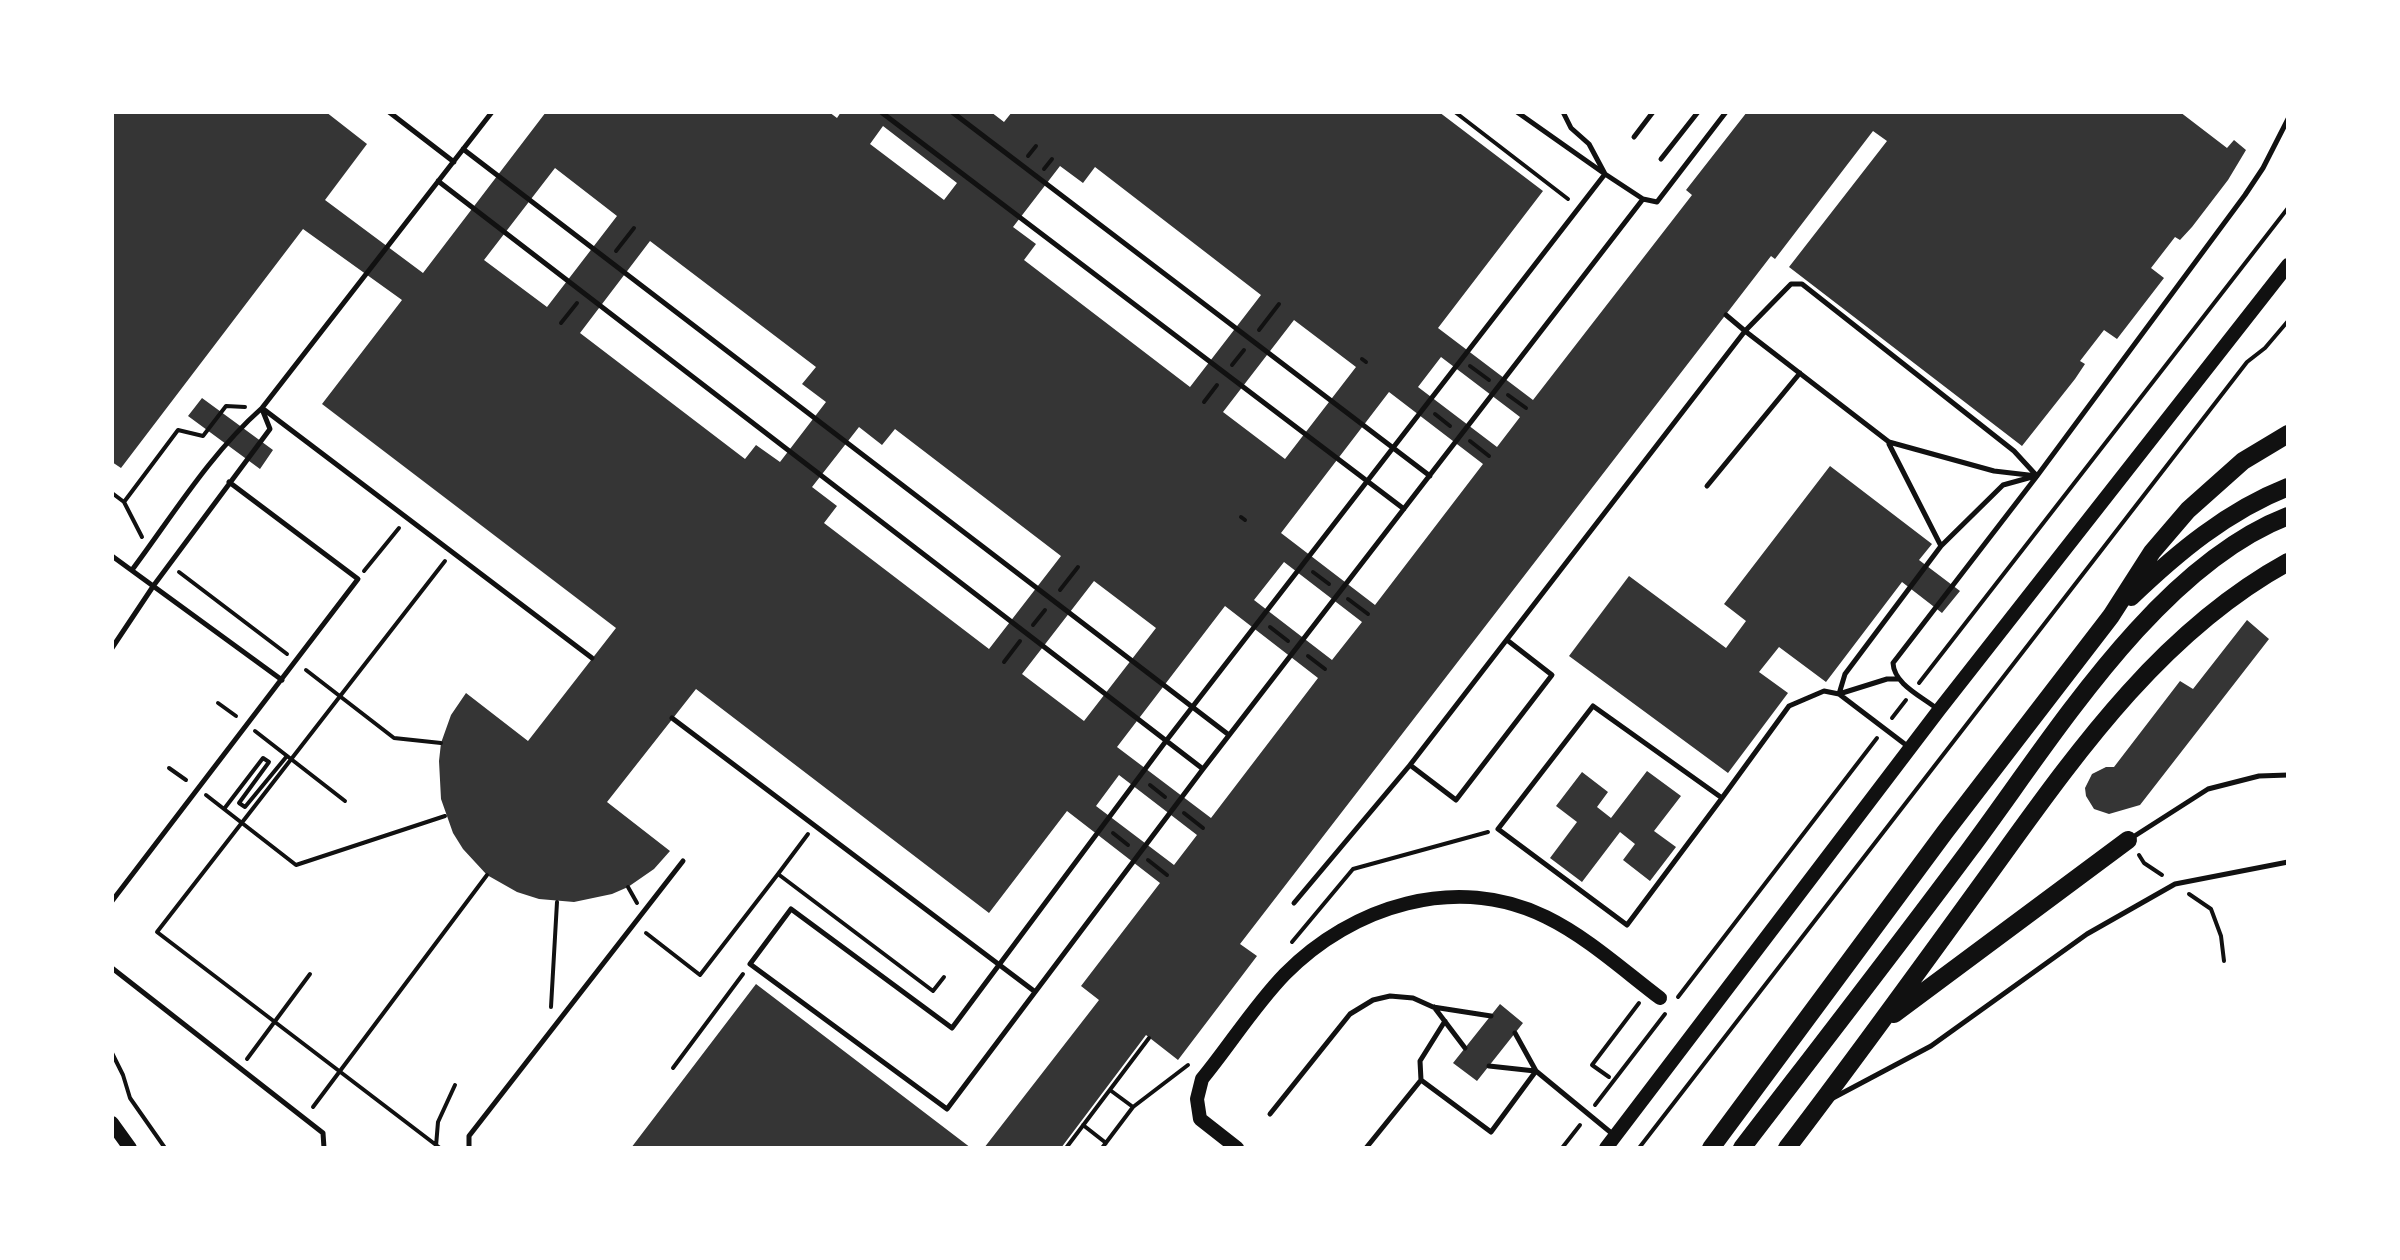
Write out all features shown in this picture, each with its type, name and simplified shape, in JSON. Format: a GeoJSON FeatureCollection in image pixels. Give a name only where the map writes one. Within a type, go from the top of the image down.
{"type":"FeatureCollection","features":[{"type":"Feature","properties":{"kind":"highway"},"geometry":{"type":"LineString","coordinates":[[1711,1148],[1936,844],[2111,616],[2152,552],[2188,510],[2243,461],[2288,434]]}},
{"type":"Feature","properties":{"kind":"highway"},"geometry":{"type":"LineString","coordinates":[[2111,616],[2163,566],[2212,528],[2288,487]]}},
{"type":"Feature","properties":{"kind":"highway"},"geometry":{"type":"LineString","coordinates":[[1742,1148],[2085,692],[2141,625],[2201,569],[2236,543],[2269,523],[2288,516]]}},
{"type":"Feature","properties":{"kind":"highway"},"geometry":{"type":"LineString","coordinates":[[1787,1148],[1882,1023],[2030,817],[2108,717],[2165,653],[2214,609],[2288,562]]}},
{"type":"Feature","properties":{"kind":"highway"},"geometry":{"type":"LineString","coordinates":[[1882,1023],[2128,840]]}},
{"type":"Feature","properties":{"kind":"main road"},"geometry":{"type":"LineString","coordinates":[[1611,1142],[1939,710],[2288,265]]}},
{"type":"Feature","properties":{"kind":"main road"},"geometry":{"type":"LineString","coordinates":[[1237,1148],[1200,1119],[1197,1099],[1202,1079],[1284,975],[1314,947],[1343,927],[1373,913],[1407,902],[1442,898],[1479,899],[1520,907],[1572,931],[1660,998]]}},
{"type":"Feature","properties":{"kind":"main road"},"geometry":{"type":"LineString","coordinates":[[112,1123],[130,1148]]}},
{"type":"Feature","properties":{"kind":"lane"},"geometry":{"type":"LineString","coordinates":[[389,112],[454,162]]}},
{"type":"Feature","properties":{"kind":"lane"},"geometry":{"type":"LineString","coordinates":[[132,570],[234,433],[262,408],[492,112]]}},
{"type":"Feature","properties":{"kind":"lane"},"geometry":{"type":"LineString","coordinates":[[881,112],[1404,509]]}},
{"type":"Feature","properties":{"kind":"lane"},"geometry":{"type":"LineString","coordinates":[[952,112],[1430,476]]}},
{"type":"Feature","properties":{"kind":"lane"},"geometry":{"type":"LineString","coordinates":[[1517,112],[1643,199],[1657,202],[1726,112]]}},
{"type":"Feature","properties":{"kind":"lane"},"geometry":{"type":"LineString","coordinates":[[1563,112],[1571,128],[1589,144],[1605,174]]}},
{"type":"Feature","properties":{"kind":"lane"},"geometry":{"type":"LineString","coordinates":[[1634,137],[1653,112]]}},
{"type":"Feature","properties":{"kind":"lane"},"geometry":{"type":"LineString","coordinates":[[1661,159],[1698,112]]}},
{"type":"Feature","properties":{"kind":"lane"},"geometry":{"type":"LineString","coordinates":[[1939,710],[1898,679],[1893,663],[2037,476],[2245,195],[2288,119]]}},
{"type":"Feature","properties":{"kind":"lane"},"geometry":{"type":"LineString","coordinates":[[463,149],[1229,735]]}},
{"type":"Feature","properties":{"kind":"lane"},"geometry":{"type":"LineString","coordinates":[[1605,174],[1192,706],[952,1028],[791,909],[750,964],[947,1109],[1229,735],[1643,199]]}},
{"type":"Feature","properties":{"kind":"lane"},"geometry":{"type":"LineString","coordinates":[[438,181],[1203,769]]}},
{"type":"Feature","properties":{"kind":"lane"},"geometry":{"type":"LineString","coordinates":[[1294,903],[1410,765],[1745,331],[1791,284],[1802,284],[2014,451],[2037,476]]}},
{"type":"Feature","properties":{"kind":"lane"},"geometry":{"type":"LineString","coordinates":[[1726,315],[1889,442],[1994,471],[2037,476]]}},
{"type":"Feature","properties":{"kind":"lane"},"geometry":{"type":"LineString","coordinates":[[1707,486],[1800,373]]}},
{"type":"Feature","properties":{"kind":"lane"},"geometry":{"type":"LineString","coordinates":[[112,648],[154,585],[270,429],[262,408]]}},
{"type":"Feature","properties":{"kind":"lane"},"geometry":{"type":"LineString","coordinates":[[262,408],[592,658]]}},
{"type":"Feature","properties":{"kind":"lane"},"geometry":{"type":"LineString","coordinates":[[1889,442],[1941,546]]}},
{"type":"Feature","properties":{"kind":"lane"},"geometry":{"type":"LineString","coordinates":[[1839,694],[1845,674],[1941,546],[2003,485],[2037,476]]}},
{"type":"Feature","properties":{"kind":"lane"},"geometry":{"type":"LineString","coordinates":[[112,901],[358,579],[229,482]]}},
{"type":"Feature","properties":{"kind":"lane"},"geometry":{"type":"LineString","coordinates":[[112,556],[282,680]]}},
{"type":"Feature","properties":{"kind":"lane"},"geometry":{"type":"LineString","coordinates":[[1410,765],[1456,800],[1552,675],[1507,640]]}},
{"type":"Feature","properties":{"kind":"lane"},"geometry":{"type":"LineString","coordinates":[[1839,694],[1887,679],[1898,679]]}},
{"type":"Feature","properties":{"kind":"lane"},"geometry":{"type":"LineString","coordinates":[[1722,798],[1593,706],[1498,829],[1627,925],[1722,798],[1789,706],[1824,691],[1839,694],[1911,748]]}},
{"type":"Feature","properties":{"kind":"lane"},"geometry":{"type":"LineString","coordinates":[[672,718],[1034,991]]}},
{"type":"Feature","properties":{"kind":"lane"},"geometry":{"type":"LineString","coordinates":[[2128,840],[2208,789],[2259,776],[2288,775]]}},
{"type":"Feature","properties":{"kind":"lane"},"geometry":{"type":"LineString","coordinates":[[469,1148],[469,1136],[683,861]]}},
{"type":"Feature","properties":{"kind":"lane"},"geometry":{"type":"LineString","coordinates":[[1820,1105],[1931,1046],[2087,934],[2175,884],[2288,862]]}},
{"type":"Feature","properties":{"kind":"lane"},"geometry":{"type":"LineString","coordinates":[[112,968],[323,1133],[324,1148]]}},
{"type":"Feature","properties":{"kind":"lane"},"geometry":{"type":"LineString","coordinates":[[1270,1114],[1350,1014],[1373,1000],[1390,996],[1413,998],[1433,1007],[1491,1016]]}},
{"type":"Feature","properties":{"kind":"lane"},"geometry":{"type":"LineString","coordinates":[[1433,1007],[1465,1048]]}},
{"type":"Feature","properties":{"kind":"lane"},"geometry":{"type":"LineString","coordinates":[[1366,1148],[1421,1080],[1420,1061],[1445,1021]]}},
{"type":"Feature","properties":{"kind":"lane"},"geometry":{"type":"LineString","coordinates":[[1515,1033],[1536,1071],[1588,1115],[1611,1142]]}},
{"type":"Feature","properties":{"kind":"lane"},"geometry":{"type":"LineString","coordinates":[[1489,1066],[1536,1071]]}},
{"type":"Feature","properties":{"kind":"lane"},"geometry":{"type":"LineString","coordinates":[[1421,1080],[1491,1132],[1536,1071]]}},
{"type":"Feature","properties":{"kind":"path"},"geometry":{"type":"LineString","coordinates":[[1455,112],[1579,208]]}},
{"type":"Feature","properties":{"kind":"path"},"geometry":{"type":"LineString","coordinates":[[1026,159],[1036,146]]}},
{"type":"Feature","properties":{"kind":"path"},"geometry":{"type":"LineString","coordinates":[[1042,171],[1052,159]]}},
{"type":"Feature","properties":{"kind":"path"},"geometry":{"type":"LineString","coordinates":[[1893,717],[2288,208]]}},
{"type":"Feature","properties":{"kind":"path"},"geometry":{"type":"LineString","coordinates":[[616,252],[634,228]]}},
{"type":"Feature","properties":{"kind":"path"},"geometry":{"type":"LineString","coordinates":[[561,323],[579,299]]}},
{"type":"Feature","properties":{"kind":"path"},"geometry":{"type":"LineString","coordinates":[[1232,366],[1279,305]]}},
{"type":"Feature","properties":{"kind":"path"},"geometry":{"type":"LineString","coordinates":[[1639,1148],[2247,362],[2265,348],[2288,321]]}},
{"type":"Feature","properties":{"kind":"path"},"geometry":{"type":"LineString","coordinates":[[1204,402],[1223,378]]}},
{"type":"Feature","properties":{"kind":"path"},"geometry":{"type":"LineString","coordinates":[[124,502],[178,430],[203,436],[226,406],[262,408]]}},
{"type":"Feature","properties":{"kind":"path"},"geometry":{"type":"LineString","coordinates":[[358,579],[406,518]]}},
{"type":"Feature","properties":{"kind":"path"},"geometry":{"type":"LineString","coordinates":[[445,816],[296,865],[224,809],[263,758],[269,762],[239,803],[245,807],[289,758],[451,553]]}},
{"type":"Feature","properties":{"kind":"path"},"geometry":{"type":"LineString","coordinates":[[1060,591],[1078,567]]}},
{"type":"Feature","properties":{"kind":"path"},"geometry":{"type":"LineString","coordinates":[[1032,626],[1050,603]]}},
{"type":"Feature","properties":{"kind":"path"},"geometry":{"type":"LineString","coordinates":[[267,637],[283,650]]}},
{"type":"Feature","properties":{"kind":"path"},"geometry":{"type":"LineString","coordinates":[[1004,662],[1022,638]]}},
{"type":"Feature","properties":{"kind":"path"},"geometry":{"type":"LineString","coordinates":[[296,661],[394,738],[441,743]]}},
{"type":"Feature","properties":{"kind":"path"},"geometry":{"type":"LineString","coordinates":[[218,703],[232,714]]}},
{"type":"Feature","properties":{"kind":"path"},"geometry":{"type":"LineString","coordinates":[[1675,1001],[1878,736]]}},
{"type":"Feature","properties":{"kind":"path"},"geometry":{"type":"LineString","coordinates":[[274,746],[345,801]]}},
{"type":"Feature","properties":{"kind":"path"},"geometry":{"type":"LineString","coordinates":[[289,758],[157,932],[438,1148]]}},
{"type":"Feature","properties":{"kind":"path"},"geometry":{"type":"LineString","coordinates":[[169,768],[182,777]]}},
{"type":"Feature","properties":{"kind":"path"},"geometry":{"type":"LineString","coordinates":[[778,874],[815,825]]}},
{"type":"Feature","properties":{"kind":"path"},"geometry":{"type":"LineString","coordinates":[[305,1119],[487,875]]}},
{"type":"Feature","properties":{"kind":"path"},"geometry":{"type":"LineString","coordinates":[[549,1033],[557,902]]}},
{"type":"Feature","properties":{"kind":"path"},"geometry":{"type":"LineString","coordinates":[[2211,909],[2221,936],[2224,961]]}},
{"type":"Feature","properties":{"kind":"path"},"geometry":{"type":"LineString","coordinates":[[646,933],[693,970]]}},
{"type":"Feature","properties":{"kind":"path"},"geometry":{"type":"LineString","coordinates":[[240,1068],[310,974]]}},
{"type":"Feature","properties":{"kind":"path"},"geometry":{"type":"LineString","coordinates":[[673,1068],[736,983]]}},
{"type":"Feature","properties":{"kind":"path"},"geometry":{"type":"LineString","coordinates":[[1609,1077],[1592,1065],[1634,1009]]}},
{"type":"Feature","properties":{"kind":"path"},"geometry":{"type":"LineString","coordinates":[[1562,1148],[1665,1014]]}},
{"type":"Feature","properties":{"kind":"path"},"geometry":{"type":"LineString","coordinates":[[1066,1148],[1149,1038]]}},
{"type":"Feature","properties":{"kind":"path"},"geometry":{"type":"LineString","coordinates":[[112,1053],[130,1098],[165,1148]]}},
{"type":"Feature","properties":{"kind":"path"},"geometry":{"type":"LineString","coordinates":[[1083,1125],[1104,1145],[1133,1107],[1186,1067]]}},
{"type":"Feature","properties":{"kind":"path"},"geometry":{"type":"LineString","coordinates":[[438,1148],[438,1122],[455,1085]]}},
{"type":"Feature","properties":{"kind":"path"},"geometry":{"type":"LineString","coordinates":[[1110,1090],[1133,1107]]}},
{"type":"Feature","properties":{"kind":"building"},"geometry":{"type":"Polygon","coordinates":[[[112,112],[326,112],[367,144],[325,200],[423,273],[546,112],[829,112],[837,118],[841,112],[991,112],[1004,122],[1012,112],[1439,112],[1543,191],[1438,328],[1533,400],[1692,195],[1686,190],[1747,112],[2180,112],[2227,148],[2234,140],[2246,150],[2228,180],[2192,227],[2180,240],[2175,237],[2151,268],[2164,278],[2117,339],[2104,330],[2080,361],[2085,364],[2075,379],[2022,446],[1789,267],[1887,141],[1873,131],[1775,259],[1771,256],[1240,944],[1257,956],[1178,1060],[1146,1035],[1061,1148],[984,1148],[1099,1000],[1081,986],[1160,883],[1067,811],[989,913],[696,689],[607,802],[670,851],[654,869],[628,887],[612,894],[574,902],[539,899],[517,892],[487,875],[463,849],[453,833],[441,799],[439,761],[441,743],[451,715],[466,693],[528,741],[616,628],[322,404],[402,300],[303,229],[121,468],[112,462],[112,112]],[[883,126],[870,144],[944,200],[957,183],[883,126]],[[1060,166],[1013,227],[1036,244],[1024,260],[1190,387],[1261,295],[1095,167],[1083,183],[1060,166]],[[555,168],[484,260],[547,307],[617,216],[555,168]],[[650,241],[580,333],[745,459],[756,445],[780,462],[826,402],[802,384],[816,367],[650,241]],[[1294,320],[1223,412],[1285,459],[1356,367],[1294,320]],[[1441,357],[1418,387],[1497,447],[1520,417],[1441,357]],[[1389,392],[1281,533],[1375,605],[1483,464],[1389,392]],[[859,427],[812,487],[837,506],[824,523],[989,649],[1061,556],[895,429],[882,445],[859,427]],[[1284,562],[1254,600],[1332,660],[1362,622],[1284,562]],[[1094,581],[1022,674],[1084,721],[1156,628],[1094,581]],[[1225,606],[1117,747],[1211,818],[1318,678],[1225,606]],[[1119,775],[1096,806],[1174,865],[1197,835],[1119,775]]]}},
{"type":"Feature","properties":{"kind":"building"},"geometry":{"type":"Polygon","coordinates":[[[202,398],[273,450],[260,469],[188,416],[202,398]]]}},
{"type":"Feature","properties":{"kind":"building"},"geometry":{"type":"Polygon","coordinates":[[[1830,466],[1932,544],[1919,560],[1960,591],[1942,613],[1902,582],[1826,682],[1779,647],[1759,672],[1788,693],[1728,773],[1569,656],[1629,576],[1726,648],[1746,621],[1724,604],[1830,466]]]}},
{"type":"Feature","properties":{"kind":"building"},"geometry":{"type":"Polygon","coordinates":[[[2247,620],[2269,639],[2140,805],[2109,814],[2094,809],[2085,788],[2092,774],[2106,767],[2114,767],[2180,681],[2193,689],[2247,620]]]}},
{"type":"Feature","properties":{"kind":"building"},"geometry":{"type":"Polygon","coordinates":[[[1647,771],[1681,796],[1654,831],[1676,847],[1650,881],[1623,860],[1635,844],[1620,832],[1582,882],[1550,858],[1577,822],[1556,806],[1582,772],[1608,792],[1597,807],[1611,818],[1647,771]]]}},
{"type":"Feature","properties":{"kind":"building"},"geometry":{"type":"Polygon","coordinates":[[[756,984],[971,1148],[631,1148],[756,984]]]}},
{"type":"Feature","properties":{"kind":"building"},"geometry":{"type":"Polygon","coordinates":[[[1500,1004],[1523,1023],[1477,1081],[1453,1063],[1500,1004]]]}}]}
